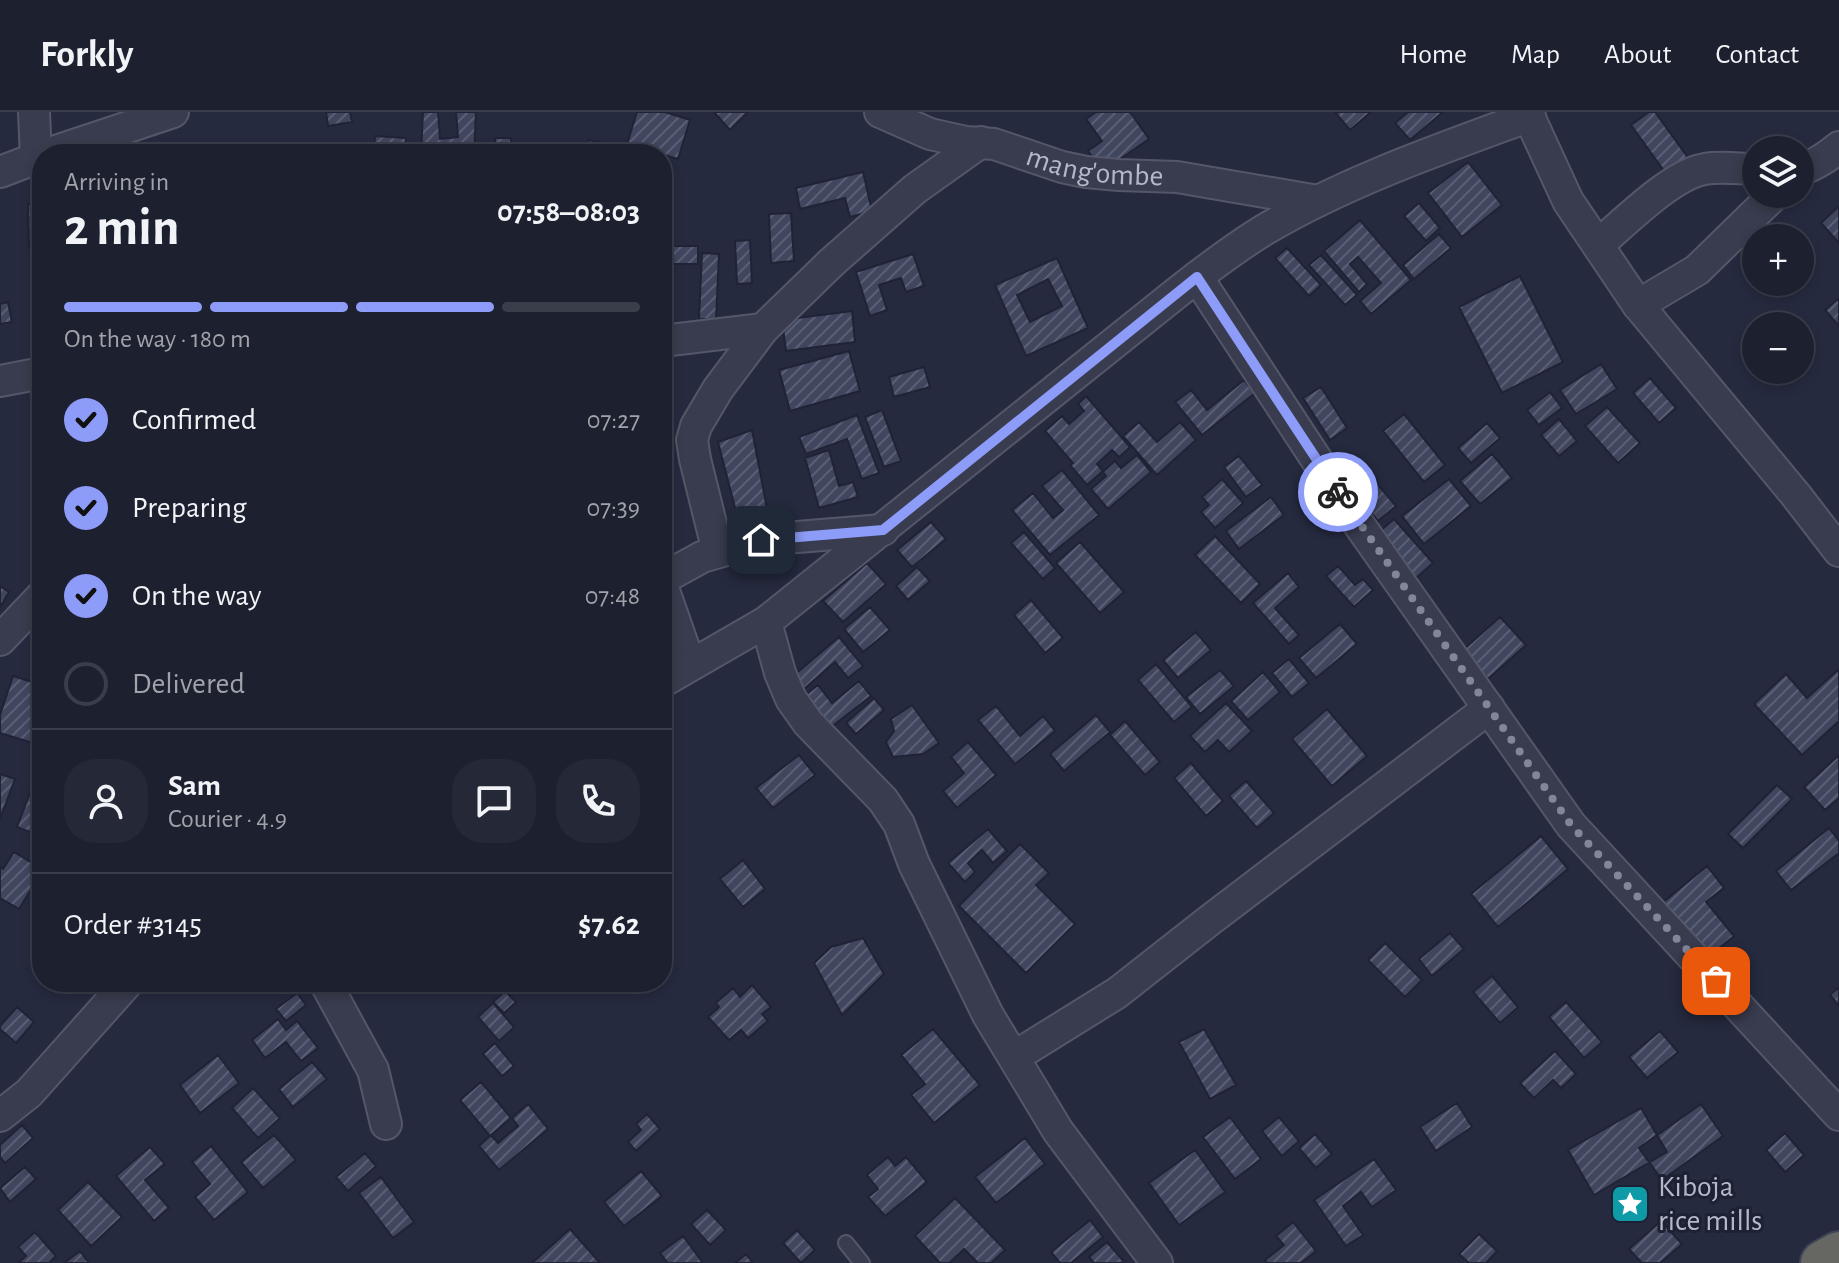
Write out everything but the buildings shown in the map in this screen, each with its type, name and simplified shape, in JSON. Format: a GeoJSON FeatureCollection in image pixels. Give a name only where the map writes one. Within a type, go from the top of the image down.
{"type":"FeatureCollection","features":[{"type":"Feature","properties":{"kind":"highway"},"geometry":{"type":"LineString","coordinates":[[1823,1263],[1839,1254]]}},
{"type":"Feature","properties":{"kind":"street"},"geometry":{"type":"LineString","coordinates":[[34,112],[40,144]]}},
{"type":"Feature","properties":{"kind":"street"},"geometry":{"type":"LineString","coordinates":[[78,144],[173,112]]}},
{"type":"Feature","properties":{"kind":"street","name":"mang'ombe"},"geometry":{"type":"LineString","coordinates":[[882,112],[930,134],[994,144],[1086,172],[1177,177],[1318,201]]}},
{"type":"Feature","properties":{"kind":"street"},"geometry":{"type":"LineString","coordinates":[[672,676],[766,622],[1227,254],[1318,201],[1529,114],[1568,201],[1638,305],[1839,551]]}},
{"type":"Feature","properties":{"kind":"street"},"geometry":{"type":"LineString","coordinates":[[718,552],[692,440],[696,426],[718,389],[763,329],[832,262],[915,189],[981,142]]}},
{"type":"Feature","properties":{"kind":"street"},"geometry":{"type":"LineString","coordinates":[[1814,165],[1839,147]]}},
{"type":"Feature","properties":{"kind":"street"},"geometry":{"type":"LineString","coordinates":[[0,172],[32,160]]}},
{"type":"Feature","properties":{"kind":"street"},"geometry":{"type":"LineString","coordinates":[[1598,245],[1670,184],[1689,173],[1707,168],[1742,169]]}},
{"type":"Feature","properties":{"kind":"street"},"geometry":{"type":"LineString","coordinates":[[1638,305],[1697,270],[1761,208]]}},
{"type":"Feature","properties":{"kind":"street"},"geometry":{"type":"LineString","coordinates":[[1197,277],[1360,526],[1571,825],[1839,1115]]}},
{"type":"Feature","properties":{"kind":"street"},"geometry":{"type":"LineString","coordinates":[[672,340],[763,329]]}},
{"type":"Feature","properties":{"kind":"street"},"geometry":{"type":"LineString","coordinates":[[0,381],[32,375]]}},
{"type":"Feature","properties":{"kind":"street"},"geometry":{"type":"LineString","coordinates":[[672,576],[702,557],[761,540],[883,530]]}},
{"type":"Feature","properties":{"kind":"street"},"geometry":{"type":"LineString","coordinates":[[0,640],[32,606]]}},
{"type":"Feature","properties":{"kind":"street"},"geometry":{"type":"LineString","coordinates":[[672,612],[690,665]]}},
{"type":"Feature","properties":{"kind":"street"},"geometry":{"type":"LineString","coordinates":[[766,622],[780,673],[791,699],[808,723],[883,800],[899,824],[914,864],[988,1015],[1058,1131],[1157,1263]]}},
{"type":"Feature","properties":{"kind":"street"},"geometry":{"type":"LineString","coordinates":[[1014,1057],[1117,993],[1489,708]]}},
{"type":"Feature","properties":{"kind":"street"},"geometry":{"type":"LineString","coordinates":[[0,1116],[29,1093],[119,992]]}},
{"type":"Feature","properties":{"kind":"street"},"geometry":{"type":"LineString","coordinates":[[330,992],[373,1070],[386,1124]]}},
{"type":"Feature","properties":{"kind":"lane"},"geometry":{"type":"LineString","coordinates":[[846,1243],[862,1263]]}},
{"type":"Feature","properties":{"kind":"way so far"},"geometry":{"type":"LineString","coordinates":[[1338,492],[1571,825],[1716,981]]}},
{"type":"Feature","properties":{"kind":"place","name":"Kiboja rice mills"},"geometry":{"type":"Point","coordinates":[1630,1204]}},
{"type":"Feature","properties":{"kind":"route"},"geometry":{"type":"LineString","coordinates":[[761,540],[883,530],[1197,277],[1338,492]]}}]}
